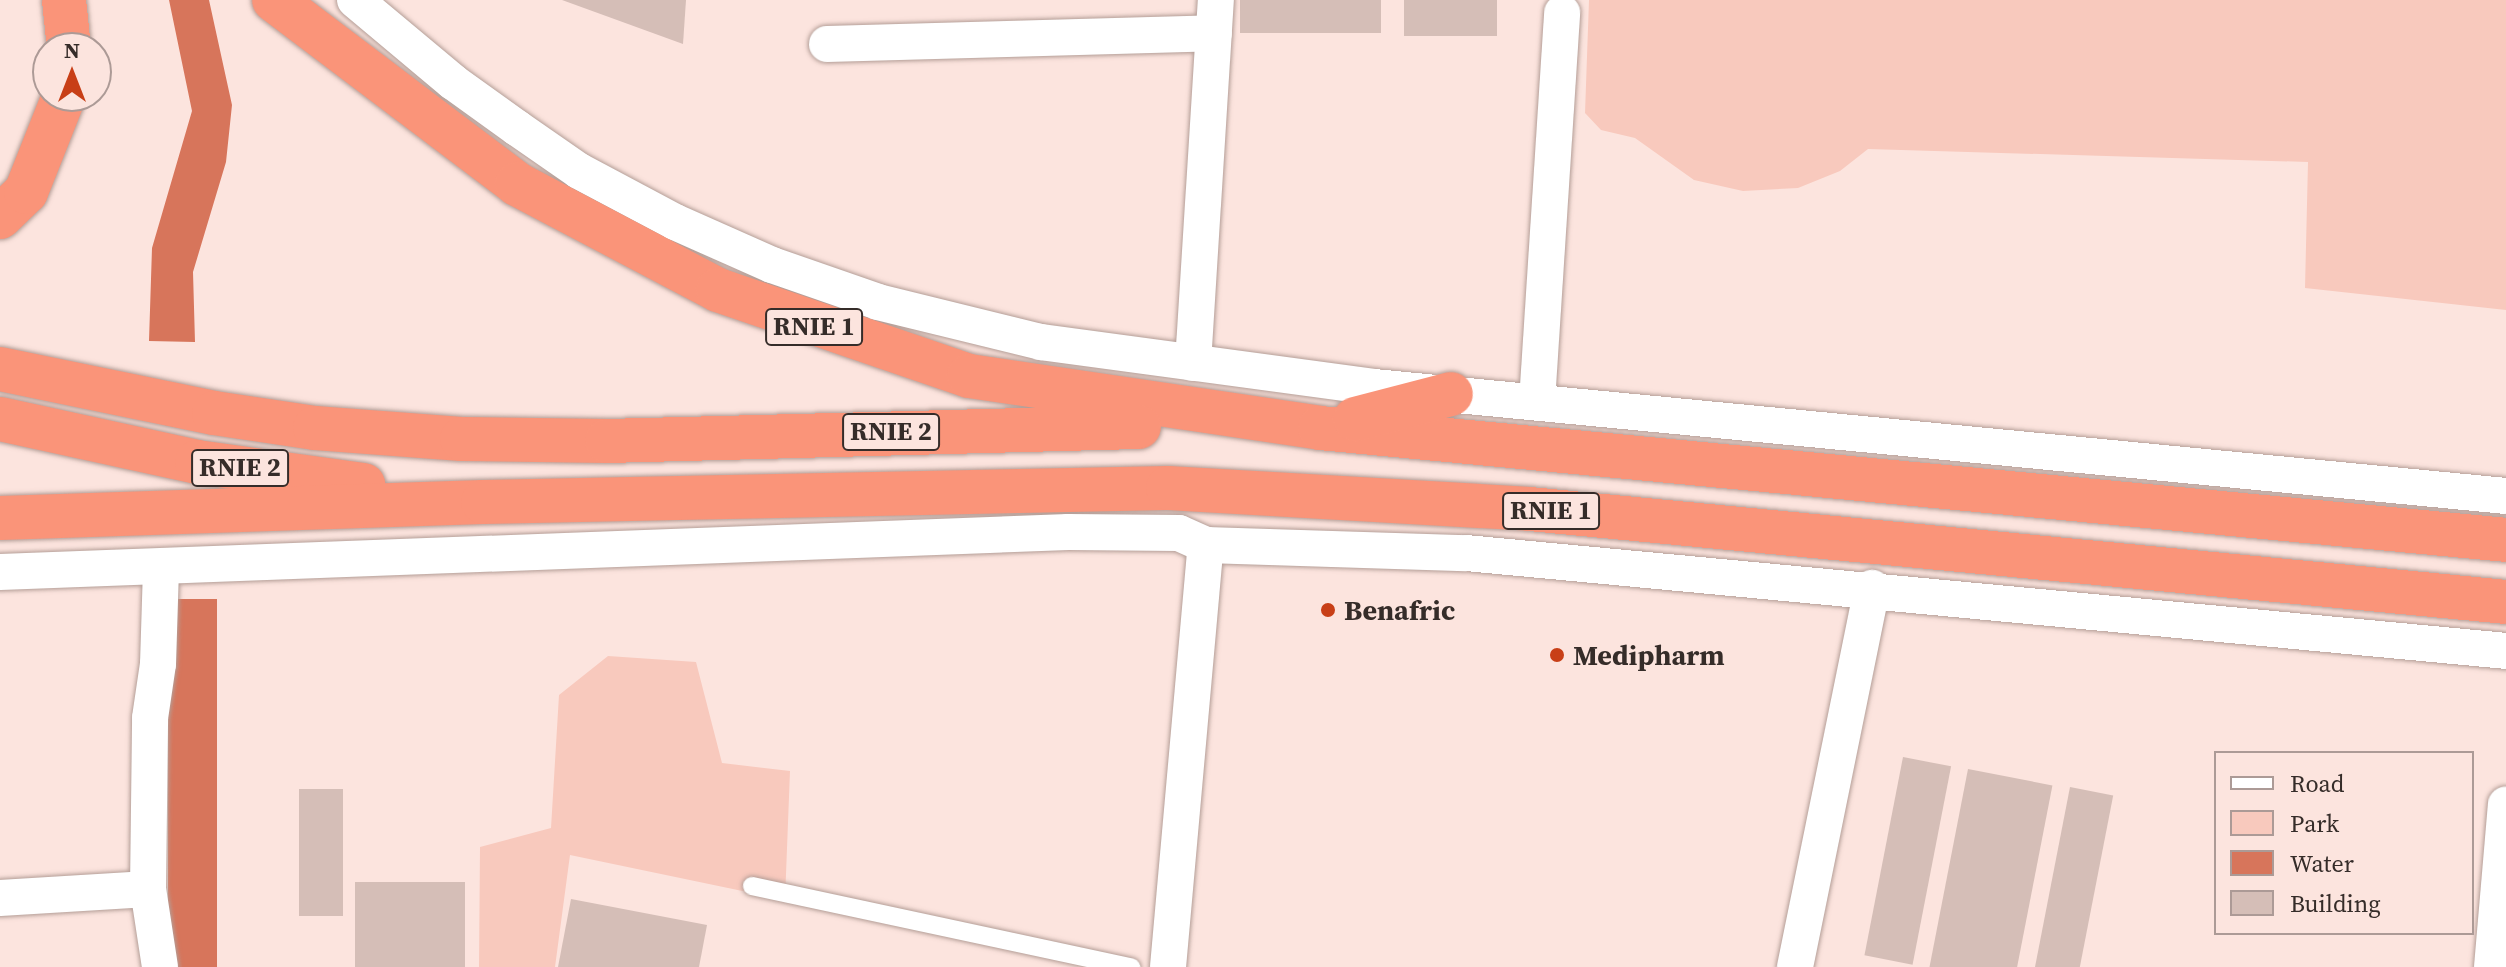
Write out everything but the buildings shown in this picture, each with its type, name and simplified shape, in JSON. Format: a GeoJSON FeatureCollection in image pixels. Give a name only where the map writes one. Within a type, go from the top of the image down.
{"type":"FeatureCollection","features":[{"type":"Feature","properties":{"kind":"highway"},"geometry":{"type":"LineString","coordinates":[[64,0],[67,32]]}},
{"type":"Feature","properties":{"kind":"highway","name":"RNIE 1"},"geometry":{"type":"LineString","coordinates":[[274,0],[517,184],[718,290],[795,320],[969,376],[1320,428],[2506,540]]}},
{"type":"Feature","properties":{"kind":"highway"},"geometry":{"type":"LineString","coordinates":[[0,217],[26,192],[48,145],[59,112]]}},
{"type":"Feature","properties":{"kind":"highway","name":"RNIE 2"},"geometry":{"type":"LineString","coordinates":[[0,369],[214,413],[462,439],[607,441],[1089,427],[1320,428]]}},
{"type":"Feature","properties":{"kind":"highway"},"geometry":{"type":"LineString","coordinates":[[1320,428],[1451,394]]}},
{"type":"Feature","properties":{"kind":"highway","name":"RNIE 2"},"geometry":{"type":"LineString","coordinates":[[0,419],[197,462],[483,502]]}},
{"type":"Feature","properties":{"kind":"highway","name":"RNIE 1"},"geometry":{"type":"LineString","coordinates":[[0,518],[483,502],[1168,488],[1530,509],[2506,602]]}},
{"type":"Feature","properties":{"kind":"street"},"geometry":{"type":"LineString","coordinates":[[355,0],[453,82],[579,171],[772,265],[878,302],[1041,342],[1451,394],[2506,496]]}},
{"type":"Feature","properties":{"kind":"street"},"geometry":{"type":"LineString","coordinates":[[1537,402],[1562,13]]}},
{"type":"Feature","properties":{"kind":"street"},"geometry":{"type":"LineString","coordinates":[[827,44],[1215,17],[1193,363]]}},
{"type":"Feature","properties":{"kind":"street"},"geometry":{"type":"LineString","coordinates":[[0,572],[1068,532],[1179,533],[1206,545],[1466,553],[1872,588],[2506,651]]}},
{"type":"Feature","properties":{"kind":"street"},"geometry":{"type":"LineString","coordinates":[[1168,967],[1206,545]]}},
{"type":"Feature","properties":{"kind":"street"},"geometry":{"type":"LineString","coordinates":[[160,967],[148,889],[150,718],[158,664],[161,567]]}},
{"type":"Feature","properties":{"kind":"street"},"geometry":{"type":"LineString","coordinates":[[1795,967],[1872,588]]}},
{"type":"Feature","properties":{"kind":"street"},"geometry":{"type":"LineString","coordinates":[[2492,967],[2506,805]]}},
{"type":"Feature","properties":{"kind":"street"},"geometry":{"type":"LineString","coordinates":[[0,898],[148,889]]}},
{"type":"Feature","properties":{"kind":"lane"},"geometry":{"type":"LineString","coordinates":[[752,886],[1131,967]]}},
{"type":"Feature","properties":{"kind":"green space"},"geometry":{"type":"Polygon","coordinates":[[[1589,0],[2506,0],[2506,310],[2305,288],[2308,162],[1868,149],[1840,171],[1798,188],[1743,191],[1694,180],[1635,138],[1601,130],[1585,113],[1589,0]]]}},
{"type":"Feature","properties":{"kind":"green space"},"geometry":{"type":"Polygon","coordinates":[[[608,656],[696,662],[722,763],[790,771],[785,900],[570,855],[555,967],[479,967],[480,847],[551,828],[559,695],[608,656]]]}},
{"type":"Feature","properties":{"kind":"water"},"geometry":{"type":"Polygon","coordinates":[[[169,0],[209,0],[232,105],[226,162],[193,272],[195,342],[149,341],[152,248],[192,111],[169,0]]]}},
{"type":"Feature","properties":{"kind":"water"},"geometry":{"type":"Polygon","coordinates":[[[168,599],[217,599],[217,967],[168,967],[168,599]]]}},
{"type":"Feature","properties":{"kind":"place","name":"Benafric"},"geometry":{"type":"Point","coordinates":[1328,610]}},
{"type":"Feature","properties":{"kind":"place","name":"Medipharm"},"geometry":{"type":"Point","coordinates":[1557,655]}}]}
